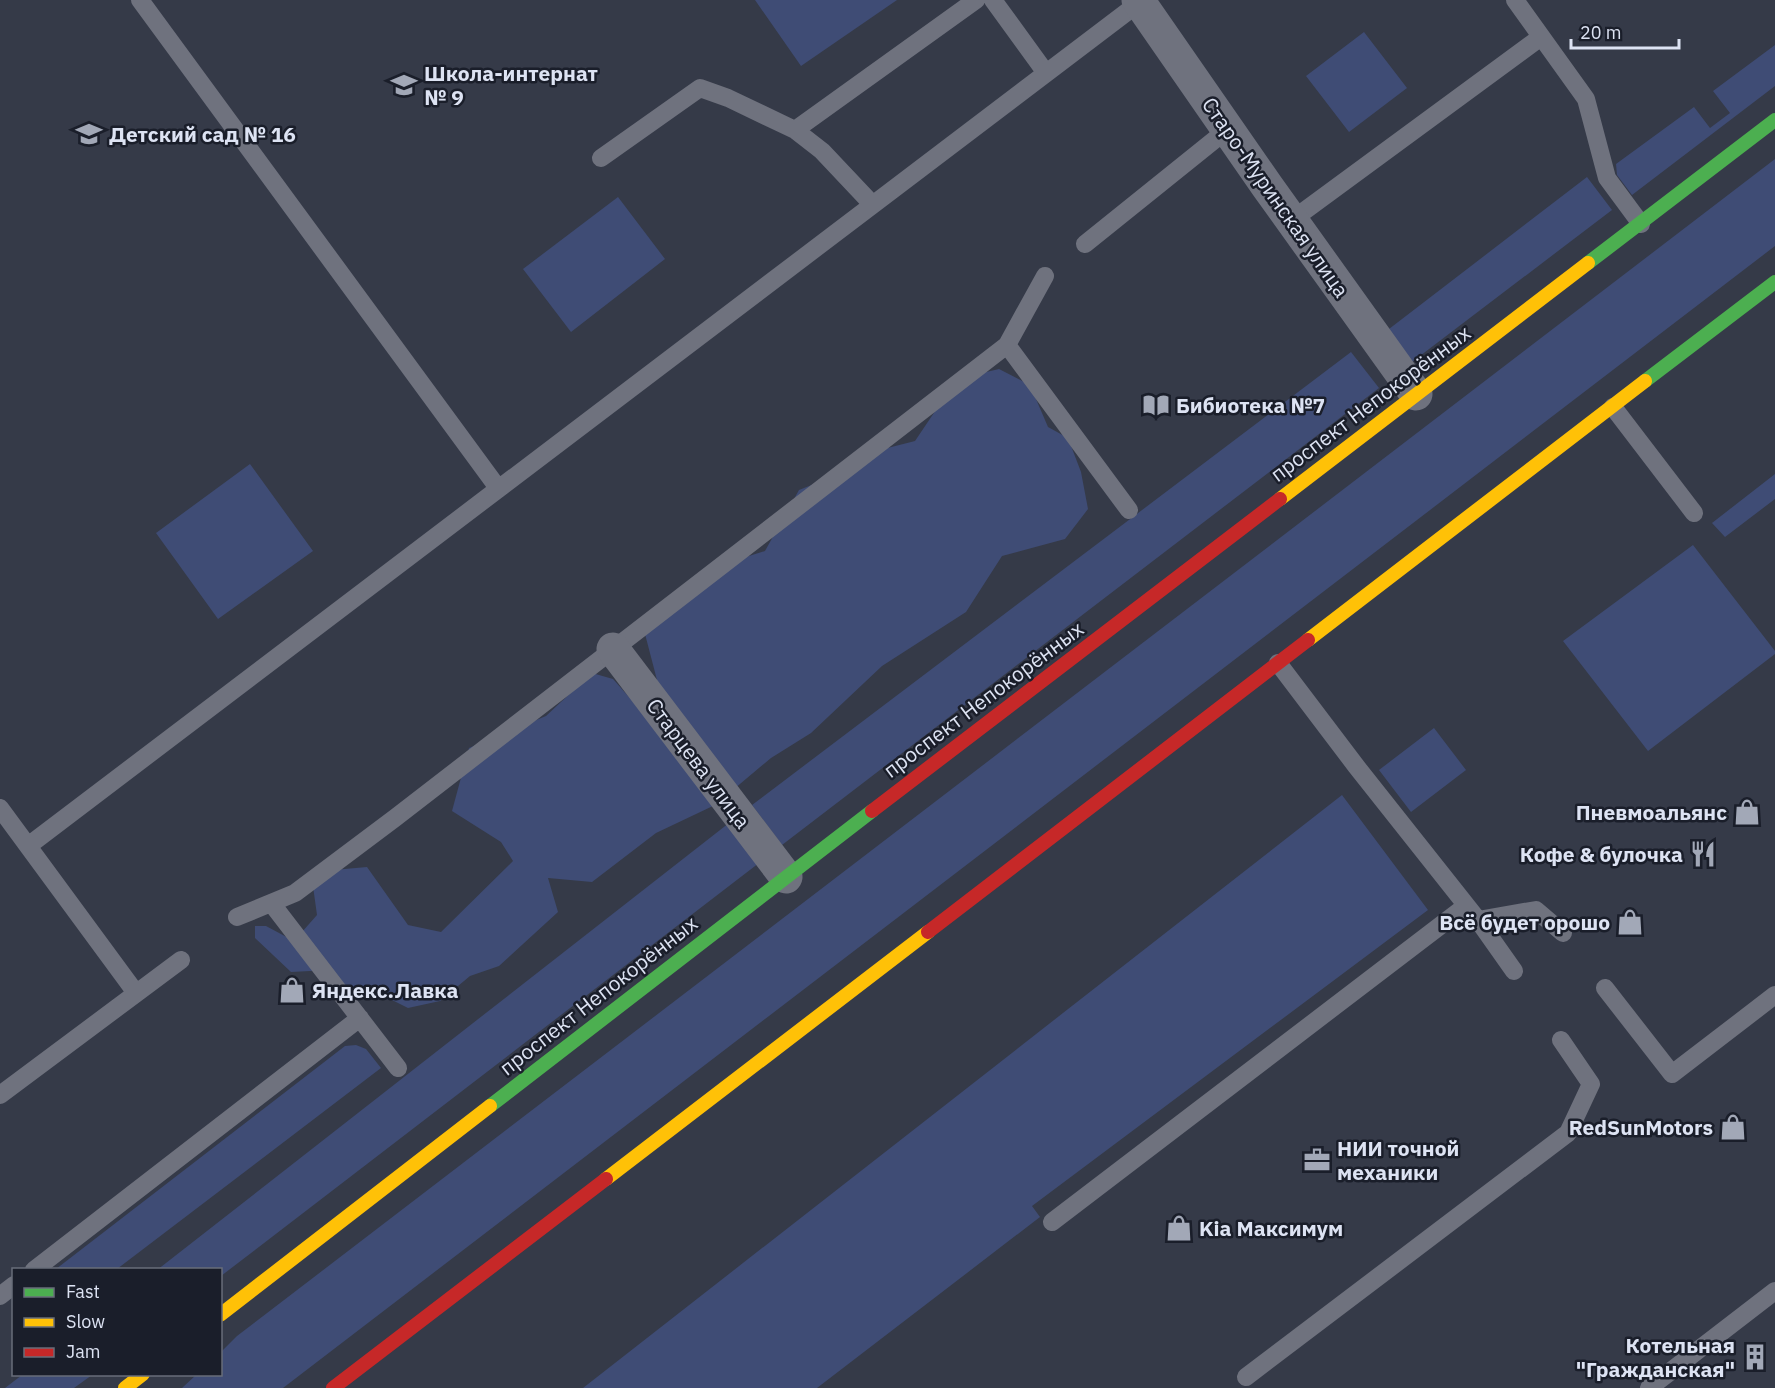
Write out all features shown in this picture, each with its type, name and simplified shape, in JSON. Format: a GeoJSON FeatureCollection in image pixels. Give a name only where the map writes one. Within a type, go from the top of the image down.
{"type":"FeatureCollection","features":[{"type":"Feature","properties":{"kind":"main road","name":"проспект Непокорённых"},"geometry":{"type":"LineString","coordinates":[[222,1313],[786,877],[1775,120]]}},
{"type":"Feature","properties":{"kind":"main road"},"geometry":{"type":"LineString","coordinates":[[333,1388],[1775,282]]}},
{"type":"Feature","properties":{"kind":"main road"},"geometry":{"type":"LineString","coordinates":[[125,1388],[140,1376]]}},
{"type":"Feature","properties":{"kind":"street","name":"Старо-Муринская улица"},"geometry":{"type":"LineString","coordinates":[[1139,1],[1416,394]]}},
{"type":"Feature","properties":{"kind":"street","name":"Старцева улица"},"geometry":{"type":"LineString","coordinates":[[613,650],[786,877]]}},
{"type":"Feature","properties":{"kind":"lane"},"geometry":{"type":"LineString","coordinates":[[140,0],[498,488]]}},
{"type":"Feature","properties":{"kind":"lane"},"geometry":{"type":"LineString","coordinates":[[795,130],[976,0]]}},
{"type":"Feature","properties":{"kind":"lane"},"geometry":{"type":"LineString","coordinates":[[993,0],[1046,73]]}},
{"type":"Feature","properties":{"kind":"lane"},"geometry":{"type":"LineString","coordinates":[[1515,0],[1586,99],[1607,178],[1641,224]]}},
{"type":"Feature","properties":{"kind":"lane"},"geometry":{"type":"LineString","coordinates":[[28,846],[1139,1]]}},
{"type":"Feature","properties":{"kind":"lane"},"geometry":{"type":"LineString","coordinates":[[1292,220],[1541,37]]}},
{"type":"Feature","properties":{"kind":"lane"},"geometry":{"type":"LineString","coordinates":[[601,158],[700,88],[728,98],[795,130],[822,151],[872,204]]}},
{"type":"Feature","properties":{"kind":"lane"},"geometry":{"type":"LineString","coordinates":[[1085,244],[1228,129]]}},
{"type":"Feature","properties":{"kind":"lane"},"geometry":{"type":"LineString","coordinates":[[237,917],[295,893],[399,824],[613,650],[1007,345],[1045,276]]}},
{"type":"Feature","properties":{"kind":"lane"},"geometry":{"type":"LineString","coordinates":[[1007,345],[1129,510]]}},
{"type":"Feature","properties":{"kind":"lane"},"geometry":{"type":"LineString","coordinates":[[1613,407],[1694,513]]}},
{"type":"Feature","properties":{"kind":"lane"},"geometry":{"type":"LineString","coordinates":[[1278,663],[1472,913],[1514,971]]}},
{"type":"Feature","properties":{"kind":"lane"},"geometry":{"type":"LineString","coordinates":[[0,808],[136,993]]}},
{"type":"Feature","properties":{"kind":"lane"},"geometry":{"type":"LineString","coordinates":[[272,904],[398,1068]]}},
{"type":"Feature","properties":{"kind":"lane"},"geometry":{"type":"LineString","coordinates":[[1053,1222],[1472,913],[1536,910],[1563,933]]}},
{"type":"Feature","properties":{"kind":"lane"},"geometry":{"type":"LineString","coordinates":[[0,1095],[181,960]]}},
{"type":"Feature","properties":{"kind":"lane"},"geometry":{"type":"LineString","coordinates":[[1605,988],[1672,1074],[1775,995]]}},
{"type":"Feature","properties":{"kind":"lane"},"geometry":{"type":"LineString","coordinates":[[35,1268],[360,1018]]}},
{"type":"Feature","properties":{"kind":"lane"},"geometry":{"type":"LineString","coordinates":[[1246,1377],[1568,1133],[1591,1084],[1561,1040]]}},
{"type":"Feature","properties":{"kind":"lane"},"geometry":{"type":"LineString","coordinates":[[0,1296],[12,1287]]}},
{"type":"Feature","properties":{"kind":"lane"},"geometry":{"type":"LineString","coordinates":[[1649,1388],[1775,1291]]}},
{"type":"Feature","properties":{"kind":"shaded area"},"geometry":{"type":"Polygon","coordinates":[[[755,0],[897,0],[801,66],[755,0]]]}},
{"type":"Feature","properties":{"kind":"shaded area"},"geometry":{"type":"Polygon","coordinates":[[[1364,32],[1407,88],[1349,132],[1306,76],[1364,32]]]}},
{"type":"Feature","properties":{"kind":"shaded area"},"geometry":{"type":"Polygon","coordinates":[[[1775,45],[1775,86],[1632,195],[1617,175],[1616,164],[1694,107],[1710,128],[1730,113],[1713,91],[1775,45]]]}},
{"type":"Feature","properties":{"kind":"shaded area"},"geometry":{"type":"Polygon","coordinates":[[[1775,159],[1775,246],[283,1388],[182,1388],[195,1376],[222,1376],[222,1351],[237,1336],[1775,159]]]}},
{"type":"Feature","properties":{"kind":"shaded area"},"geometry":{"type":"Polygon","coordinates":[[[1587,177],[1612,210],[1412,362],[1389,329],[1587,177]]]}},
{"type":"Feature","properties":{"kind":"shaded area"},"geometry":{"type":"Polygon","coordinates":[[[618,197],[665,259],[571,332],[523,269],[618,197]]]}},
{"type":"Feature","properties":{"kind":"shaded area"},"geometry":{"type":"Polygon","coordinates":[[[1351,352],[1379,388],[782,845],[752,805],[1351,352]]]}},
{"type":"Feature","properties":{"kind":"shaded area"},"geometry":{"type":"Polygon","coordinates":[[[999,369],[1030,385],[1048,427],[1068,438],[1081,472],[1088,509],[1065,539],[1002,556],[966,612],[882,666],[811,733],[771,758],[715,805],[656,833],[592,882],[548,878],[558,912],[499,966],[470,976],[440,1001],[408,1008],[370,989],[345,987],[329,970],[291,972],[255,938],[255,926],[266,926],[294,941],[317,915],[311,872],[367,867],[408,925],[441,932],[513,861],[501,842],[452,811],[469,748],[546,716],[592,673],[613,679],[636,705],[657,680],[645,634],[730,562],[765,551],[799,490],[844,472],[860,455],[915,441],[948,392],[978,374],[999,369]]]}},
{"type":"Feature","properties":{"kind":"shaded area"},"geometry":{"type":"Polygon","coordinates":[[[250,464],[313,551],[218,619],[156,533],[250,464]]]}},
{"type":"Feature","properties":{"kind":"shaded area"},"geometry":{"type":"Polygon","coordinates":[[[1775,474],[1775,499],[1725,537],[1712,523],[1775,474]]]}},
{"type":"Feature","properties":{"kind":"shaded area"},"geometry":{"type":"Polygon","coordinates":[[[1693,545],[1775,651],[1775,654],[1648,751],[1563,641],[1693,545]]]}},
{"type":"Feature","properties":{"kind":"shaded area"},"geometry":{"type":"Polygon","coordinates":[[[1434,728],[1466,770],[1411,812],[1379,770],[1434,728]]]}},
{"type":"Feature","properties":{"kind":"shaded area"},"geometry":{"type":"Polygon","coordinates":[[[1342,795],[1428,910],[1032,1206],[1040,1217],[817,1388],[583,1388],[1342,795]]]}},
{"type":"Feature","properties":{"kind":"shaded area"},"geometry":{"type":"Polygon","coordinates":[[[729,823],[759,863],[222,1275],[222,1268],[160,1268],[729,823]]]}},
{"type":"Feature","properties":{"kind":"shaded area"},"geometry":{"type":"Polygon","coordinates":[[[356,1045],[366,1049],[381,1068],[118,1268],[57,1268],[345,1046],[356,1045]]]}},
{"type":"Feature","properties":{"kind":"shaded area"},"geometry":{"type":"Polygon","coordinates":[[[21,1376],[91,1376],[74,1388],[5,1388],[21,1376]]]}},
{"type":"Feature","properties":{"kind":"traffic: fast"},"geometry":{"type":"LineString","coordinates":[[1588,263],[1775,120]]}},
{"type":"Feature","properties":{"kind":"traffic: fast"},"geometry":{"type":"LineString","coordinates":[[1645,381],[1775,282]]}},
{"type":"Feature","properties":{"kind":"traffic: fast"},"geometry":{"type":"LineString","coordinates":[[490,1106],[872,811]]}},
{"type":"Feature","properties":{"kind":"traffic: slow"},"geometry":{"type":"LineString","coordinates":[[1280,499],[1588,263]]}},
{"type":"Feature","properties":{"kind":"traffic: slow"},"geometry":{"type":"LineString","coordinates":[[1308,640],[1645,381]]}},
{"type":"Feature","properties":{"kind":"traffic: slow"},"geometry":{"type":"LineString","coordinates":[[606,1179],[928,932]]}},
{"type":"Feature","properties":{"kind":"traffic: slow"},"geometry":{"type":"LineString","coordinates":[[222,1313],[490,1106]]}},
{"type":"Feature","properties":{"kind":"traffic: slow"},"geometry":{"type":"LineString","coordinates":[[125,1388],[140,1376]]}},
{"type":"Feature","properties":{"kind":"traffic: jam"},"geometry":{"type":"LineString","coordinates":[[872,811],[1280,499]]}},
{"type":"Feature","properties":{"kind":"traffic: jam"},"geometry":{"type":"LineString","coordinates":[[928,932],[1308,640]]}},
{"type":"Feature","properties":{"kind":"traffic: jam"},"geometry":{"type":"LineString","coordinates":[[333,1388],[606,1179]]}},
{"type":"Feature","properties":{"kind":"place","name":"Школа-интернат № 9"},"geometry":{"type":"Point","coordinates":[404,85]}},
{"type":"Feature","properties":{"kind":"place","name":"Детский сад № 16"},"geometry":{"type":"Point","coordinates":[89,134]}},
{"type":"Feature","properties":{"kind":"place","name":"Бибиотека №7"},"geometry":{"type":"Point","coordinates":[1156,405]}},
{"type":"Feature","properties":{"kind":"place","name":"Пневмоальянс"},"geometry":{"type":"Point","coordinates":[1747,812]}},
{"type":"Feature","properties":{"kind":"place","name":"Кофе & булочка"},"geometry":{"type":"Point","coordinates":[1703,854]}},
{"type":"Feature","properties":{"kind":"place","name":"Всё будет орошо"},"geometry":{"type":"Point","coordinates":[1630,922]}},
{"type":"Feature","properties":{"kind":"place","name":"Яндекс.Лавка"},"geometry":{"type":"Point","coordinates":[292,990]}},
{"type":"Feature","properties":{"kind":"place","name":"RedSunMotors"},"geometry":{"type":"Point","coordinates":[1733,1127]}},
{"type":"Feature","properties":{"kind":"place","name":"НИИ точной механики"},"geometry":{"type":"Point","coordinates":[1317,1160]}},
{"type":"Feature","properties":{"kind":"place","name":"Kia Максимум"},"geometry":{"type":"Point","coordinates":[1179,1228]}},
{"type":"Feature","properties":{"kind":"place","name":"Котельная \"Гражданская\""},"geometry":{"type":"Point","coordinates":[1755,1357]}}]}
